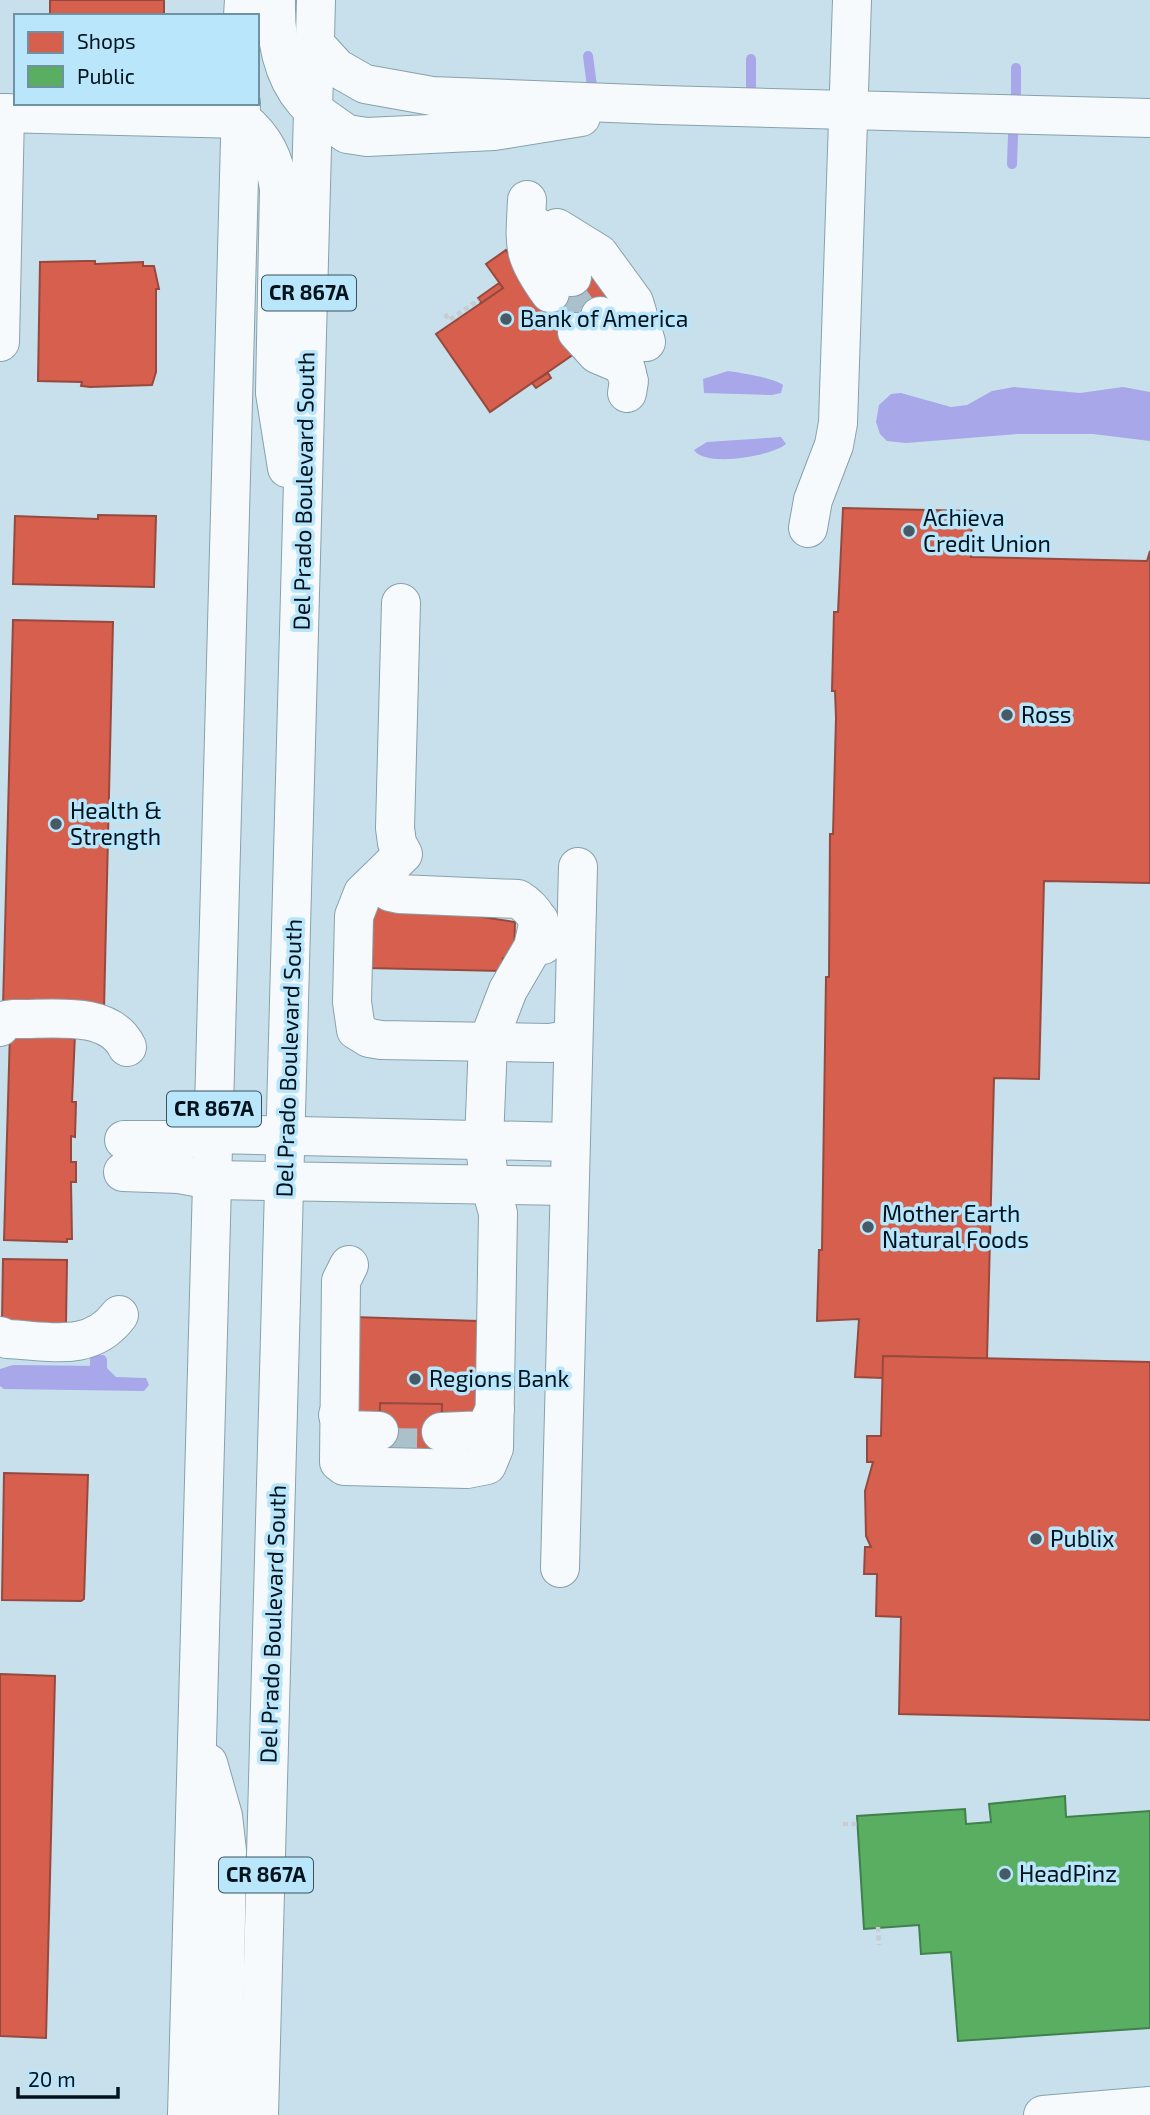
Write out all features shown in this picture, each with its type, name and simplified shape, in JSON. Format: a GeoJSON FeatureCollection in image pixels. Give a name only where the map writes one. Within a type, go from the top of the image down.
{"type":"FeatureCollection","features":[{"type":"Feature","properties":{"kind":"main road"},"geometry":{"type":"LineString","coordinates":[[276,0],[275,29],[289,80],[313,110],[346,134],[367,137],[526,128],[663,106]]}},
{"type":"Feature","properties":{"kind":"main road","name":"Del Prado Boulevard South"},"geometry":{"type":"LineString","coordinates":[[262,2108],[316,0]]}},
{"type":"Feature","properties":{"kind":"main road"},"geometry":{"type":"LineString","coordinates":[[808,528],[813,500],[831,455],[838,423],[852,0]]}},
{"type":"Feature","properties":{"kind":"main road"},"geometry":{"type":"LineString","coordinates":[[315,44],[337,68],[365,84],[405,93],[663,106],[1150,118]]}},
{"type":"Feature","properties":{"kind":"main road"},"geometry":{"type":"LineString","coordinates":[[0,342],[3,113],[241,111],[257,131],[274,162],[277,174],[275,393],[303,542]]}},
{"type":"Feature","properties":{"kind":"main road","name":"CR 867A"},"geometry":{"type":"LineString","coordinates":[[187,2115],[241,111]]}},
{"type":"Feature","properties":{"kind":"main road"},"geometry":{"type":"LineString","coordinates":[[567,281],[536,218],[599,254],[634,302],[632,370],[594,320]]}},
{"type":"Feature","properties":{"kind":"main road"},"geometry":{"type":"LineString","coordinates":[[401,603],[396,828],[397,843],[403,854],[363,893],[354,916],[352,1002],[356,1030],[369,1038],[381,1040],[550,1044],[573,1039]]}},
{"type":"Feature","properties":{"kind":"main road"},"geometry":{"type":"LineString","coordinates":[[560,1568],[578,867]]}},
{"type":"Feature","properties":{"kind":"main road"},"geometry":{"type":"LineString","coordinates":[[349,1265],[341,1280],[337,1456],[344,1466],[467,1469],[487,1465],[492,1458],[495,1419],[498,1213],[490,1184],[484,1141],[488,1042],[537,990],[544,952],[539,920],[530,906],[518,899],[399,894],[390,892],[381,877]]}},
{"type":"Feature","properties":{"kind":"main road"},"geometry":{"type":"LineString","coordinates":[[0,1027],[6,1020],[13,1019],[92,1022],[114,1029],[127,1047]]}},
{"type":"Feature","properties":{"kind":"main road"},"geometry":{"type":"LineString","coordinates":[[569,1186],[212,1180],[179,1174],[124,1156],[180,1140],[214,1134],[570,1142]]}},
{"type":"Feature","properties":{"kind":"main road"},"geometry":{"type":"LineString","coordinates":[[0,1336],[7,1339],[88,1340],[103,1333],[119,1315]]}},
{"type":"Feature","properties":{"kind":"main road"},"geometry":{"type":"LineString","coordinates":[[442,1440],[484,1447],[495,1419]]}},
{"type":"Feature","properties":{"kind":"main road"},"geometry":{"type":"LineString","coordinates":[[338,1423],[346,1430],[379,1439]]}},
{"type":"Feature","properties":{"kind":"main road"},"geometry":{"type":"LineString","coordinates":[[197,1723],[223,1816],[227,1851],[223,2115]]}},
{"type":"Feature","properties":{"kind":"main road"},"geometry":{"type":"LineString","coordinates":[[1043,2115],[1150,2106]]}},
{"type":"Feature","properties":{"kind":"path"},"geometry":{"type":"LineString","coordinates":[[445,314],[449,320],[479,300]]}},
{"type":"Feature","properties":{"kind":"path"},"geometry":{"type":"LineString","coordinates":[[843,1824],[857,1824]]}},
{"type":"Feature","properties":{"kind":"path"},"geometry":{"type":"LineString","coordinates":[[878,1927],[879,1945]]}},
{"type":"Feature","properties":{"kind":"water"},"geometry":{"type":"Polygon","coordinates":[[[728,371],[778,382],[783,385],[781,393],[704,393],[703,379],[728,371]]]}},
{"type":"Feature","properties":{"kind":"water"},"geometry":{"type":"Polygon","coordinates":[[[1014,387],[1080,393],[1123,387],[1150,392],[1150,441],[1093,434],[1018,434],[906,443],[887,441],[880,434],[876,422],[879,405],[891,394],[901,393],[951,407],[967,405],[992,391],[1014,387]]]}},
{"type":"Feature","properties":{"kind":"water"},"geometry":{"type":"Polygon","coordinates":[[[781,437],[786,444],[754,456],[711,458],[694,450],[707,442],[781,437]]]}},
{"type":"Feature","properties":{"kind":"water"},"geometry":{"type":"Polygon","coordinates":[[[13,1365],[105,1366],[116,1377],[146,1378],[149,1385],[144,1391],[4,1389],[0,1386],[0,1369],[13,1365]]]}},
{"type":"Feature","properties":{"kind":"building: Shops"},"geometry":{"type":"Polygon","coordinates":[[[50,0],[164,0],[164,14],[50,14],[50,0]]]}},
{"type":"Feature","properties":{"kind":"building: Shops","name":"Bank of America"},"geometry":{"type":"Polygon","coordinates":[[[506,250],[577,352],[490,412],[436,334],[503,288],[486,264],[506,250]]]}},
{"type":"Feature","properties":{"kind":"building: Shops"},"geometry":{"type":"Polygon","coordinates":[[[599,258],[626,297],[568,338],[540,300],[599,258]]]}},
{"type":"Feature","properties":{"kind":"building: Shops"},"geometry":{"type":"Polygon","coordinates":[[[95,261],[95,264],[143,262],[143,266],[154,266],[159,289],[156,289],[156,372],[152,385],[90,387],[81,386],[82,382],[38,381],[40,262],[95,261]]]}},
{"type":"Feature","properties":{"kind":"building: Shops"},"geometry":{"type":"Polygon","coordinates":[[[499,283],[503,288],[481,303],[478,298],[499,283]]]}},
{"type":"Feature","properties":{"kind":"building: Shops"},"geometry":{"type":"Polygon","coordinates":[[[548,373],[551,378],[536,388],[532,383],[548,373]]]}},
{"type":"Feature","properties":{"kind":"building: Shops"},"geometry":{"type":"Polygon","coordinates":[[[843,508],[972,511],[971,557],[1147,561],[1150,551],[1150,883],[1044,881],[1039,1079],[994,1078],[987,1359],[883,1356],[883,1378],[855,1377],[859,1319],[817,1321],[819,1250],[822,1250],[826,977],[829,977],[830,834],[833,834],[836,718],[835,691],[832,691],[834,612],[838,612],[843,508]]]}},
{"type":"Feature","properties":{"kind":"building: Shops"},"geometry":{"type":"Polygon","coordinates":[[[98,515],[156,516],[154,587],[13,584],[15,516],[98,519],[98,515]]]}},
{"type":"Feature","properties":{"kind":"building: Shops"},"geometry":{"type":"Polygon","coordinates":[[[13,620],[113,622],[104,1009],[3,1007],[13,620]]]}},
{"type":"Feature","properties":{"kind":"building: Shops"},"geometry":{"type":"Polygon","coordinates":[[[370,900],[515,922],[514,958],[503,958],[502,971],[368,968],[370,900]]]}},
{"type":"Feature","properties":{"kind":"building: Shops"},"geometry":{"type":"Polygon","coordinates":[[[10,1032],[75,1034],[72,1102],[76,1102],[75,1137],[71,1136],[71,1162],[76,1162],[76,1182],[71,1182],[72,1239],[67,1239],[67,1242],[4,1240],[10,1032]]]}},
{"type":"Feature","properties":{"kind":"building: Shops"},"geometry":{"type":"Polygon","coordinates":[[[3,1259],[67,1260],[66,1325],[2,1323],[3,1259]]]}},
{"type":"Feature","properties":{"kind":"building: Shops","name":"Regions Bank"},"geometry":{"type":"Polygon","coordinates":[[[353,1317],[478,1321],[477,1421],[351,1420],[353,1317]]]}},
{"type":"Feature","properties":{"kind":"building: Shops"},"geometry":{"type":"Polygon","coordinates":[[[883,1356],[1150,1362],[1150,1720],[899,1714],[901,1617],[876,1616],[877,1574],[864,1574],[865,1547],[871,1547],[866,1536],[865,1491],[873,1462],[867,1462],[867,1436],[881,1436],[883,1356]]]}},
{"type":"Feature","properties":{"kind":"building: Shops"},"geometry":{"type":"Polygon","coordinates":[[[380,1403],[442,1404],[441,1463],[379,1462],[380,1403]]]}},
{"type":"Feature","properties":{"kind":"building: Shops"},"geometry":{"type":"Polygon","coordinates":[[[4,1473],[88,1475],[84,1599],[81,1601],[2,1600],[4,1473]]]}},
{"type":"Feature","properties":{"kind":"building: Shops"},"geometry":{"type":"Polygon","coordinates":[[[0,1674],[55,1676],[46,2038],[0,2036],[0,1674]]]}},
{"type":"Feature","properties":{"kind":"building: Public","name":"HeadPinz"},"geometry":{"type":"Polygon","coordinates":[[[1065,1796],[1066,1817],[1150,1811],[1150,2028],[958,2041],[951,1952],[921,1954],[919,1925],[864,1929],[857,1816],[965,1809],[966,1824],[991,1822],[989,1804],[1065,1796]]]}},
{"type":"Feature","properties":{"kind":"waterway"},"geometry":{"type":"LineString","coordinates":[[588,56],[592,86]]}},
{"type":"Feature","properties":{"kind":"waterway"},"geometry":{"type":"LineString","coordinates":[[751,59],[751,90]]}},
{"type":"Feature","properties":{"kind":"waterway"},"geometry":{"type":"LineString","coordinates":[[1016,68],[1016,96]]}},
{"type":"Feature","properties":{"kind":"waterway"},"geometry":{"type":"LineString","coordinates":[[1012,164],[1013,135]]}},
{"type":"Feature","properties":{"kind":"waterway"},"geometry":{"type":"LineString","coordinates":[[95,1352],[95,1366]]}},
{"type":"Feature","properties":{"kind":"waterway"},"geometry":{"type":"LineString","coordinates":[[102,1360],[102,1366]]}},
{"type":"Feature","properties":{"kind":"tunnel"},"geometry":{"type":"LineString","coordinates":[[560,285],[587,324]]}},
{"type":"Feature","properties":{"kind":"tunnel"},"geometry":{"type":"LineString","coordinates":[[379,1447],[441,1448]]}},
{"type":"Feature","properties":{"kind":"place","name":"Bank of America"},"geometry":{"type":"Point","coordinates":[506,319]}},
{"type":"Feature","properties":{"kind":"place","name":"Achieva Credit Union"},"geometry":{"type":"Point","coordinates":[909,531]}},
{"type":"Feature","properties":{"kind":"place","name":"Ross"},"geometry":{"type":"Point","coordinates":[1007,715]}},
{"type":"Feature","properties":{"kind":"place","name":"Health & Strength"},"geometry":{"type":"Point","coordinates":[56,824]}},
{"type":"Feature","properties":{"kind":"place","name":"Mother Earth Natural Foods"},"geometry":{"type":"Point","coordinates":[868,1227]}},
{"type":"Feature","properties":{"kind":"place","name":"Regions Bank"},"geometry":{"type":"Point","coordinates":[415,1379]}},
{"type":"Feature","properties":{"kind":"place","name":"Publix"},"geometry":{"type":"Point","coordinates":[1036,1539]}},
{"type":"Feature","properties":{"kind":"place","name":"HeadPinz"},"geometry":{"type":"Point","coordinates":[1005,1874]}}]}
